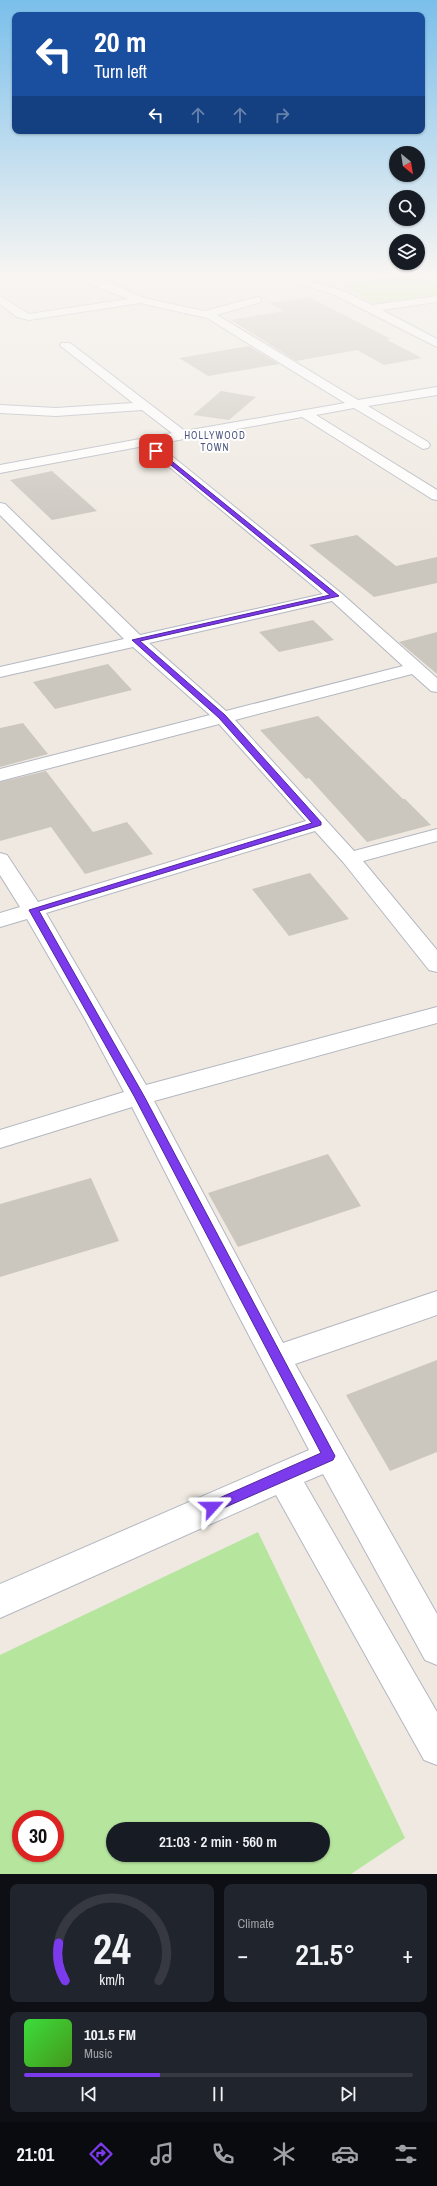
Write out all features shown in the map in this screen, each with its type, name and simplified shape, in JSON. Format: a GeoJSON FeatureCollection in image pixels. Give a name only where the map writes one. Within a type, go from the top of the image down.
{"type":"FeatureCollection","features":[{"type":"Feature","properties":{"kind":"street"},"geometry":{"type":"LineString","coordinates":[[89,362],[182,435]]}},
{"type":"Feature","properties":{"kind":"street"},"geometry":{"type":"LineString","coordinates":[[287,362],[423,445]]}},
{"type":"Feature","properties":{"kind":"street"},"geometry":{"type":"LineString","coordinates":[[0,469],[304,413],[437,391]]}},
{"type":"Feature","properties":{"kind":"street"},"geometry":{"type":"LineString","coordinates":[[0,409],[43,412],[146,406]]}},
{"type":"Feature","properties":{"kind":"street"},"geometry":{"type":"LineString","coordinates":[[304,413],[437,496]]}},
{"type":"Feature","properties":{"kind":"street"},"geometry":{"type":"LineString","coordinates":[[145,442],[335,596],[437,687]]}},
{"type":"Feature","properties":{"kind":"street"},"geometry":{"type":"LineString","coordinates":[[0,507],[135,640],[222,717],[350,858],[437,965]]}},
{"type":"Feature","properties":{"kind":"street"},"geometry":{"type":"LineString","coordinates":[[0,672],[135,640],[335,596]]}},
{"type":"Feature","properties":{"kind":"street"},"geometry":{"type":"LineString","coordinates":[[0,775],[414,668]]}},
{"type":"Feature","properties":{"kind":"street"},"geometry":{"type":"LineString","coordinates":[[0,920],[318,824]]}},
{"type":"Feature","properties":{"kind":"street"},"geometry":{"type":"LineString","coordinates":[[350,858],[437,835]]}},
{"type":"Feature","properties":{"kind":"street"},"geometry":{"type":"LineString","coordinates":[[0,859],[34,910],[139,1096],[276,1358],[329,1456],[437,1648]]}},
{"type":"Feature","properties":{"kind":"street"},"geometry":{"type":"LineString","coordinates":[[0,1139],[139,1096],[437,1015]]}},
{"type":"Feature","properties":{"kind":"street"},"geometry":{"type":"LineString","coordinates":[[276,1358],[437,1303]]}},
{"type":"Feature","properties":{"kind":"street"},"geometry":{"type":"LineString","coordinates":[[0,1601],[329,1456]]}},
{"type":"Feature","properties":{"kind":"street"},"geometry":{"type":"LineString","coordinates":[[283,1476],[437,1747]]}},
{"type":"Feature","properties":{"kind":"green space"},"geometry":{"type":"Polygon","coordinates":[[[258,1532],[405,1838],[351,1874],[0,1874],[0,1655],[258,1532]]]}},
{"type":"Feature","properties":{"kind":"building"},"geometry":{"type":"Polygon","coordinates":[[[186,362],[276,362],[279,364],[208,376],[186,362]]]}},
{"type":"Feature","properties":{"kind":"building"},"geometry":{"type":"Polygon","coordinates":[[[379,362],[398,362],[384,365],[379,362]]]}},
{"type":"Feature","properties":{"kind":"building"},"geometry":{"type":"Polygon","coordinates":[[[221,391],[256,397],[229,420],[193,415],[221,391]]]}},
{"type":"Feature","properties":{"kind":"building"},"geometry":{"type":"Polygon","coordinates":[[[52,471],[97,511],[52,520],[10,480],[52,471]]]}},
{"type":"Feature","properties":{"kind":"building"},"geometry":{"type":"Polygon","coordinates":[[[357,535],[396,566],[437,557],[437,583],[374,597],[309,545],[357,535]]]}},
{"type":"Feature","properties":{"kind":"building"},"geometry":{"type":"Polygon","coordinates":[[[313,620],[334,640],[279,652],[259,632],[313,620]]]}},
{"type":"Feature","properties":{"kind":"building"},"geometry":{"type":"Polygon","coordinates":[[[437,632],[437,674],[399,642],[437,632]]]}},
{"type":"Feature","properties":{"kind":"building"},"geometry":{"type":"Polygon","coordinates":[[[108,664],[132,690],[55,709],[33,682],[108,664]]]}},
{"type":"Feature","properties":{"kind":"building"},"geometry":{"type":"Polygon","coordinates":[[[318,716],[431,825],[367,842],[309,778],[306,779],[260,730],[318,716]]]}},
{"type":"Feature","properties":{"kind":"building"},"geometry":{"type":"Polygon","coordinates":[[[23,723],[48,754],[0,767],[0,728],[23,723]]]}},
{"type":"Feature","properties":{"kind":"building"},"geometry":{"type":"Polygon","coordinates":[[[46,771],[93,832],[127,822],[153,854],[85,874],[51,827],[0,841],[0,782],[46,771]]]}},
{"type":"Feature","properties":{"kind":"building"},"geometry":{"type":"Polygon","coordinates":[[[310,873],[349,919],[289,936],[252,889],[310,873]]]}},
{"type":"Feature","properties":{"kind":"building"},"geometry":{"type":"Polygon","coordinates":[[[328,1154],[361,1206],[238,1247],[208,1193],[328,1154]]]}},
{"type":"Feature","properties":{"kind":"building"},"geometry":{"type":"Polygon","coordinates":[[[91,1178],[119,1241],[0,1277],[0,1204],[91,1178]]]}},
{"type":"Feature","properties":{"kind":"building"},"geometry":{"type":"Polygon","coordinates":[[[437,1360],[437,1452],[390,1471],[346,1395],[437,1360]]]}},
{"type":"Feature","properties":{"kind":"district","name":"HOLLYWOOD TOWN"},"geometry":{"type":"Point","coordinates":[215,440]}},
{"type":"Feature","properties":{"kind":"route"},"geometry":{"type":"LineString","coordinates":[[156,451],[335,596],[135,640],[222,717],[318,824],[34,910],[139,1096],[329,1456],[212,1507]]}}]}
